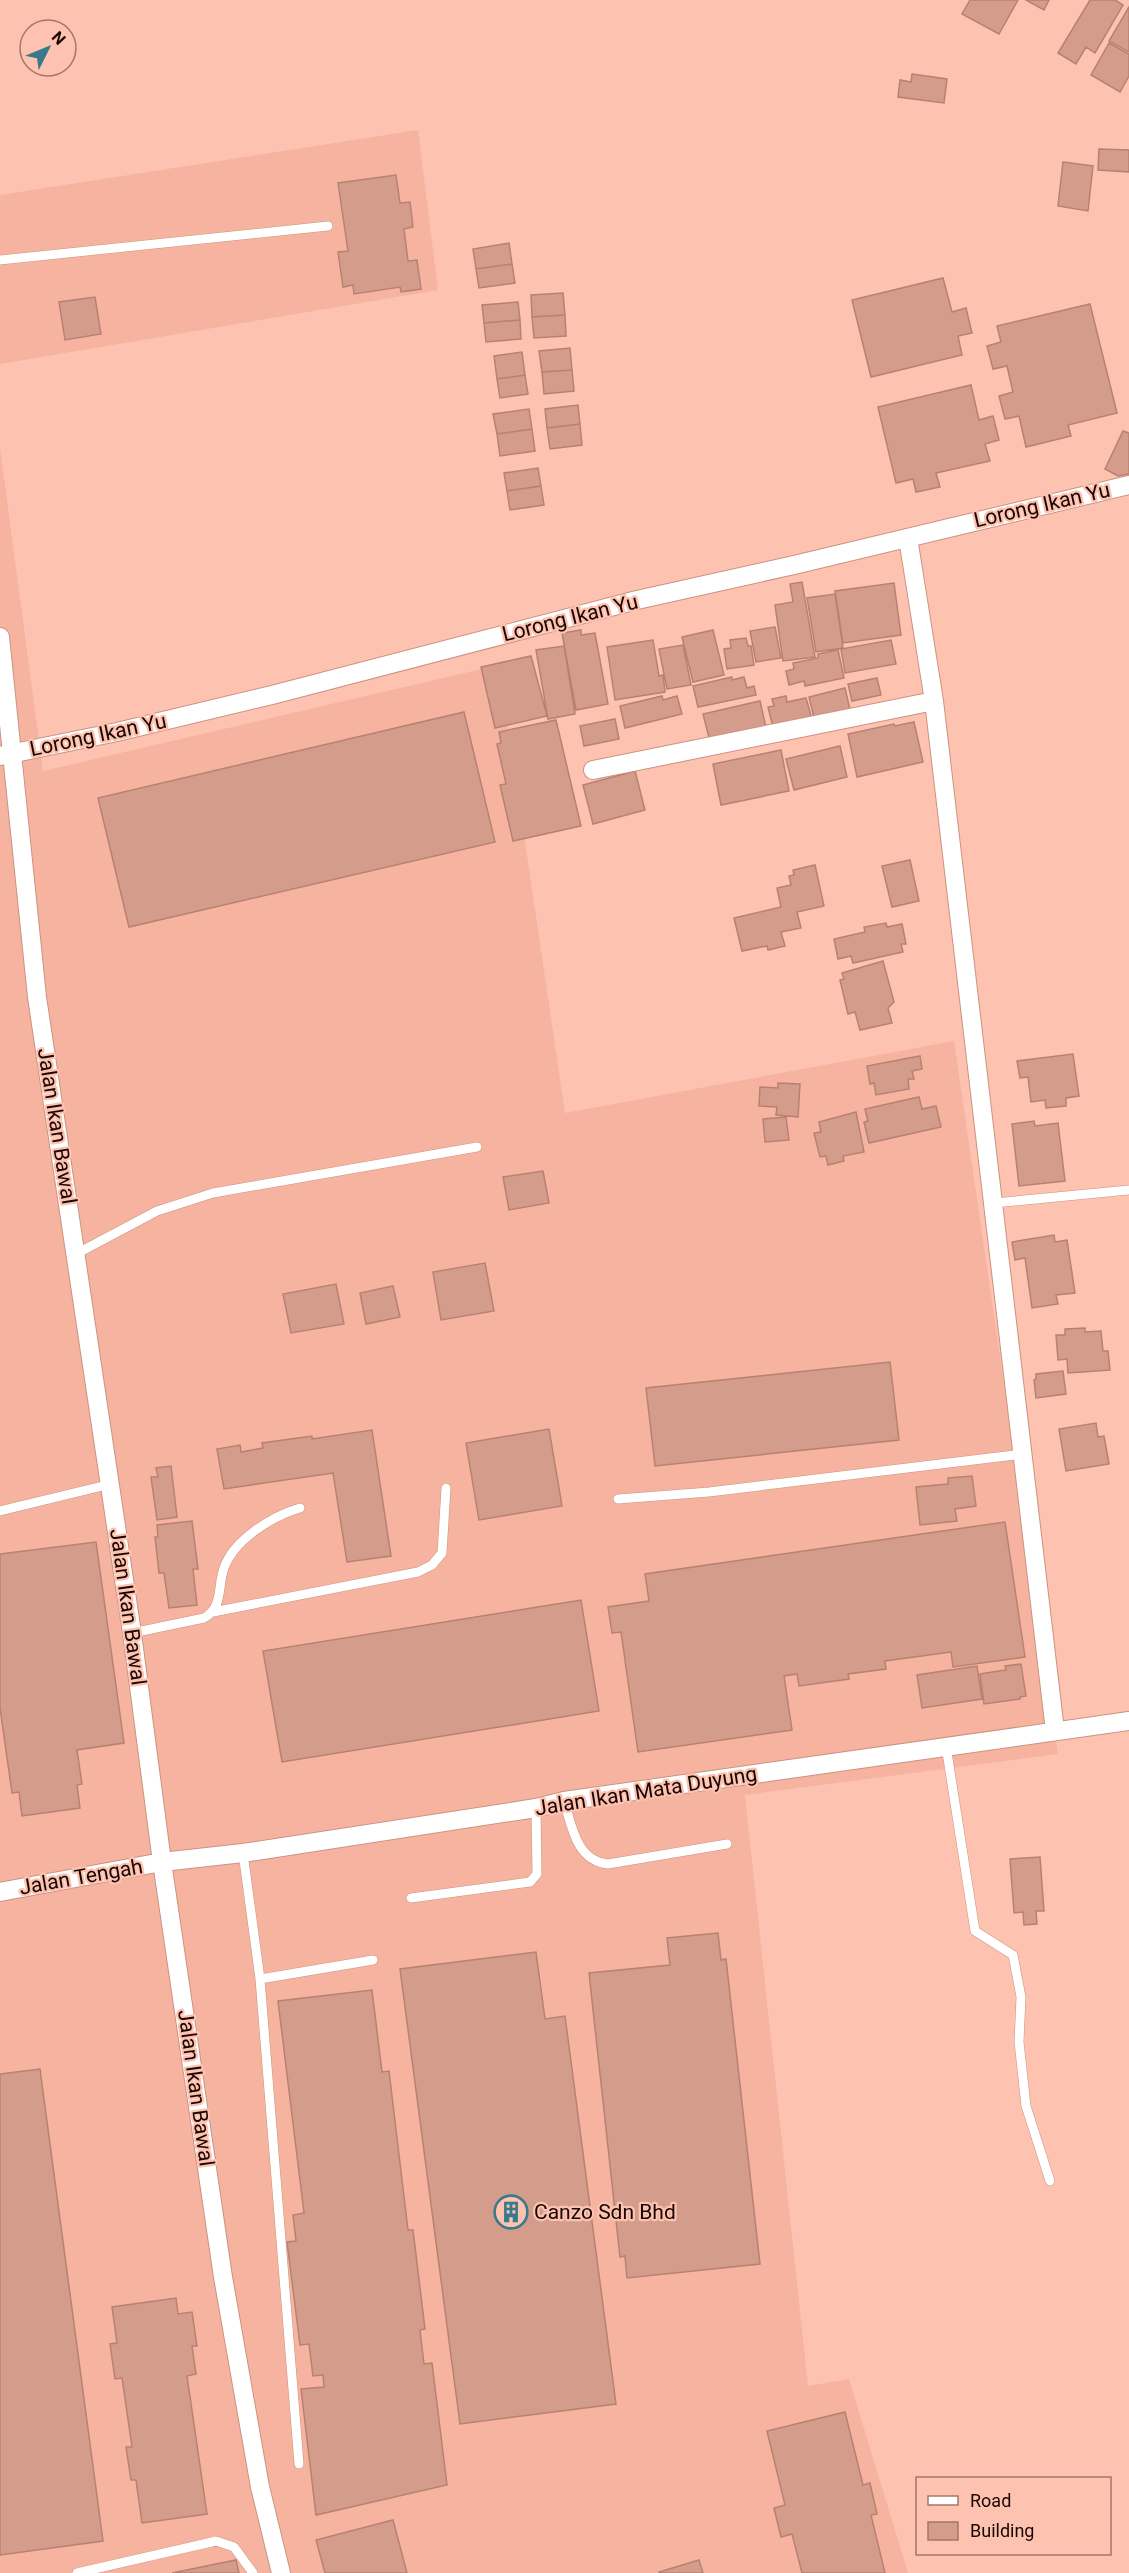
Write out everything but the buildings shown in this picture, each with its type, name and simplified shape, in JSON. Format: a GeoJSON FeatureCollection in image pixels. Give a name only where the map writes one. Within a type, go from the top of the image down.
{"type":"FeatureCollection","features":[{"type":"Feature","properties":{"kind":"street","name":"Lorong Ikan Yu"},"geometry":{"type":"LineString","coordinates":[[5,755],[261,698],[637,600],[1129,485]]}},
{"type":"Feature","properties":{"kind":"street"},"geometry":{"type":"LineString","coordinates":[[908,538],[934,700],[1055,1731]]}},
{"type":"Feature","properties":{"kind":"street","name":"Jalan Ikan Bawal"},"geometry":{"type":"LineString","coordinates":[[0,637],[5,755],[37,997],[111,1484],[162,1862],[225,2289],[260,2487],[281,2573]]}},
{"type":"Feature","properties":{"kind":"street"},"geometry":{"type":"LineString","coordinates":[[593,770],[934,700]]}},
{"type":"Feature","properties":{"kind":"street","name":"Jalan Ikan Mata Duyung"},"geometry":{"type":"LineString","coordinates":[[162,1862],[536,1808],[564,1801],[1129,1721]]}},
{"type":"Feature","properties":{"kind":"street","name":"Jalan Tengah"},"geometry":{"type":"LineString","coordinates":[[0,1892],[162,1862]]}},
{"type":"Feature","properties":{"kind":"lane"},"geometry":{"type":"LineString","coordinates":[[0,260],[328,226]]}},
{"type":"Feature","properties":{"kind":"lane"},"geometry":{"type":"LineString","coordinates":[[76,1254],[157,1211],[213,1193],[477,1147]]}},
{"type":"Feature","properties":{"kind":"lane"},"geometry":{"type":"LineString","coordinates":[[994,1203],[1129,1190]]}},
{"type":"Feature","properties":{"kind":"lane"},"geometry":{"type":"LineString","coordinates":[[618,1499],[709,1492],[1023,1454]]}},
{"type":"Feature","properties":{"kind":"lane"},"geometry":{"type":"LineString","coordinates":[[0,1512],[111,1484]]}},
{"type":"Feature","properties":{"kind":"lane"},"geometry":{"type":"LineString","coordinates":[[132,1633],[204,1618],[213,1612],[418,1572],[432,1565],[442,1552],[446,1488]]}},
{"type":"Feature","properties":{"kind":"lane"},"geometry":{"type":"LineString","coordinates":[[213,1612],[218,1604],[224,1566],[230,1555],[265,1524],[284,1513],[300,1508]]}},
{"type":"Feature","properties":{"kind":"lane"},"geometry":{"type":"LineString","coordinates":[[946,1746],[975,1931],[1013,1955],[1021,1997],[1019,2042],[1026,2106],[1050,2181]]}},
{"type":"Feature","properties":{"kind":"lane"},"geometry":{"type":"LineString","coordinates":[[564,1801],[580,1848],[599,1863],[608,1864],[727,1844]]}},
{"type":"Feature","properties":{"kind":"lane"},"geometry":{"type":"LineString","coordinates":[[411,1899],[530,1882],[537,1874],[536,1808]]}},
{"type":"Feature","properties":{"kind":"lane"},"geometry":{"type":"LineString","coordinates":[[243,1852],[260,1979],[299,2464]]}},
{"type":"Feature","properties":{"kind":"lane"},"geometry":{"type":"LineString","coordinates":[[260,1979],[373,1960]]}},
{"type":"Feature","properties":{"kind":"lane"},"geometry":{"type":"LineString","coordinates":[[77,2573],[216,2541],[234,2547],[253,2573]]}},
{"type":"Feature","properties":{"kind":"shaded area"},"geometry":{"type":"Polygon","coordinates":[[[418,130],[438,290],[0,364],[0,195],[418,130]]]}},
{"type":"Feature","properties":{"kind":"shaded area"},"geometry":{"type":"Polygon","coordinates":[[[0,448],[43,771],[499,665],[565,1113],[954,1041],[1058,1754],[745,1795],[808,2386],[849,2379],[908,2573],[0,2573],[0,448]]]}},
{"type":"Feature","properties":{"kind":"place","name":"Canzo Sdn Bhd"},"geometry":{"type":"Point","coordinates":[511,2212]}}]}
